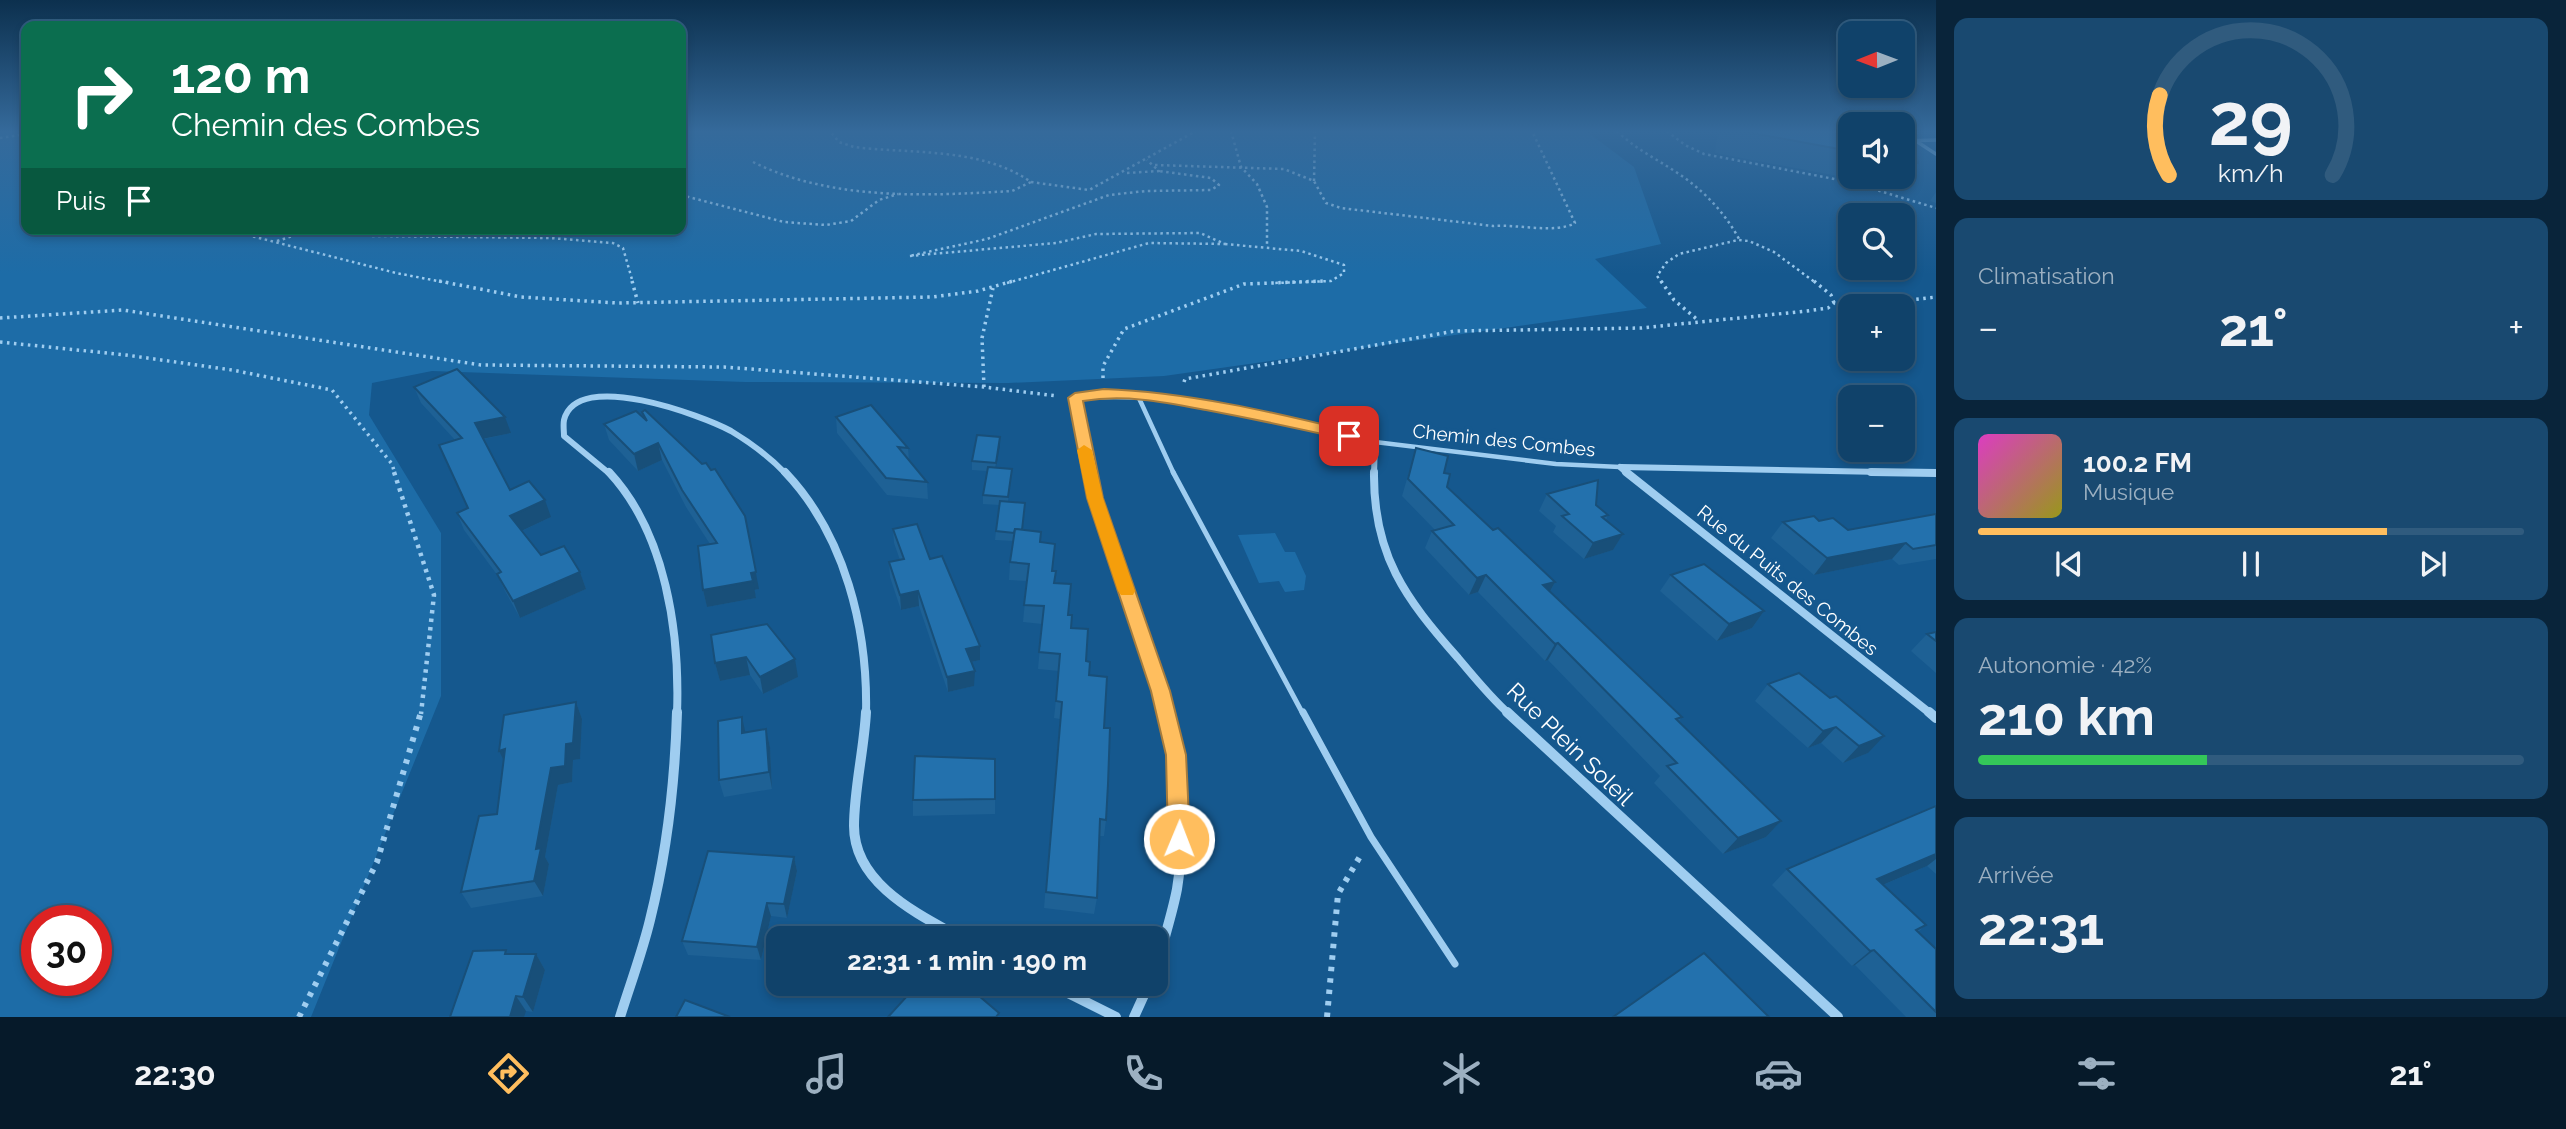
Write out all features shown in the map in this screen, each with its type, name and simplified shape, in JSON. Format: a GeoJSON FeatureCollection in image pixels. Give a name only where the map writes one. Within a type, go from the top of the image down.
{"type":"FeatureCollection","features":[{"type":"Feature","properties":{"kind":"street","name":"Chemin des Combes"},"geometry":{"type":"LineString","coordinates":[[1075,398],[1104,393],[1138,394],[1272,418],[1375,442]]}},
{"type":"Feature","properties":{"kind":"street"},"geometry":{"type":"LineString","coordinates":[[620,1017],[651,919],[665,854],[674,794],[677,673],[659,561],[644,524],[628,495],[600,464],[564,436],[561,423],[565,412],[578,403],[600,397],[624,398],[667,405],[711,421],[748,441],[780,465],[803,492],[826,529],[844,573],[860,629],[866,698],[863,762],[854,833],[867,868],[892,895],[939,926]]}},
{"type":"Feature","properties":{"kind":"street"},"geometry":{"type":"LineString","coordinates":[[1075,398],[1095,498],[1161,691],[1176,755],[1180,816],[1177,887],[1167,926]]}},
{"type":"Feature","properties":{"kind":"street","name":"Rue Plein Soleil"},"geometry":{"type":"LineString","coordinates":[[1375,442],[1374,495],[1379,534],[1395,576],[1425,621],[1511,716],[1838,1017]]}},
{"type":"Feature","properties":{"kind":"street","name":"Chemin des Combes"},"geometry":{"type":"LineString","coordinates":[[1620,467],[1936,473]]}},
{"type":"Feature","properties":{"kind":"street","name":"Rue du Puits des Combes"},"geometry":{"type":"LineString","coordinates":[[1620,467],[1936,719]]}},
{"type":"Feature","properties":{"kind":"street"},"geometry":{"type":"LineString","coordinates":[[1074,996],[1116,1017]]}},
{"type":"Feature","properties":{"kind":"street"},"geometry":{"type":"LineString","coordinates":[[1134,1017],[1144,996]]}},
{"type":"Feature","properties":{"kind":"lane"},"geometry":{"type":"LineString","coordinates":[[1138,394],[1140,405],[1199,524],[1371,837],[1455,964]]}},
{"type":"Feature","properties":{"kind":"lane","name":"Chemin des Combes"},"geometry":{"type":"LineString","coordinates":[[1375,442],[1556,464],[1620,467]]}},
{"type":"Feature","properties":{"kind":"path"},"geometry":{"type":"LineString","coordinates":[[788,178],[819,186],[906,192],[1012,191],[1031,181]]}},
{"type":"Feature","properties":{"kind":"path"},"geometry":{"type":"LineString","coordinates":[[1028,178],[1089,190],[1111,178]]}},
{"type":"Feature","properties":{"kind":"path"},"geometry":{"type":"LineString","coordinates":[[1212,178],[1219,185],[1211,190],[1125,192],[1098,198],[1036,218],[998,235],[959,246],[922,251],[909,258],[1056,243],[1096,234],[1200,233],[1225,244]]}},
{"type":"Feature","properties":{"kind":"path"},"geometry":{"type":"LineString","coordinates":[[1251,178],[1267,207],[1267,246]]}},
{"type":"Feature","properties":{"kind":"path"},"geometry":{"type":"LineString","coordinates":[[1308,178],[1314,181],[1326,203],[1341,208],[1470,224],[1514,224],[1564,229],[1575,223],[1554,178]]}},
{"type":"Feature","properties":{"kind":"path"},"geometry":{"type":"LineString","coordinates":[[1684,178],[1719,207],[1739,239]]}},
{"type":"Feature","properties":{"kind":"path"},"geometry":{"type":"LineString","coordinates":[[1825,178],[1902,194],[1936,208]]}},
{"type":"Feature","properties":{"kind":"path"},"geometry":{"type":"LineString","coordinates":[[686,196],[789,223],[818,226],[848,222],[867,211],[878,200],[906,192]]}},
{"type":"Feature","properties":{"kind":"path"},"geometry":{"type":"LineString","coordinates":[[248,235],[396,273],[521,297],[638,303],[933,297],[993,287],[1149,243],[1267,246],[1328,256],[1344,265],[1344,274],[1331,281],[1244,284],[1124,329],[1103,366],[1104,393]]}},
{"type":"Feature","properties":{"kind":"path"},"geometry":{"type":"LineString","coordinates":[[275,242],[296,235],[550,238],[613,243],[623,248],[638,303]]}},
{"type":"Feature","properties":{"kind":"path"},"geometry":{"type":"LineString","coordinates":[[1699,321],[1674,300],[1657,276],[1666,260],[1683,252],[1739,239],[1761,246],[1778,256],[1831,295],[1834,303]]}},
{"type":"Feature","properties":{"kind":"path"},"geometry":{"type":"LineString","coordinates":[[984,387],[982,338],[993,287]]}},
{"type":"Feature","properties":{"kind":"path"},"geometry":{"type":"LineString","coordinates":[[1182,401],[1185,379],[1455,331],[1641,328],[1807,311],[1828,308],[1834,303],[1866,304],[1936,297]]}},
{"type":"Feature","properties":{"kind":"path"},"geometry":{"type":"LineString","coordinates":[[0,318],[123,310],[481,365],[724,367],[984,387],[1075,398]]}},
{"type":"Feature","properties":{"kind":"path"},"geometry":{"type":"LineString","coordinates":[[0,342],[232,370],[332,390],[392,464],[434,595],[421,714],[377,862],[299,1017]]}},
{"type":"Feature","properties":{"kind":"path"},"geometry":{"type":"LineString","coordinates":[[1327,1017],[1338,894],[1371,837]]}},
{"type":"Feature","properties":{"kind":"shaded area"},"geometry":{"type":"Polygon","coordinates":[[[0,178],[21,178],[21,235],[686,235],[686,178],[1638,178],[1661,244],[1595,259],[1647,308],[1164,376],[1008,383],[745,382],[432,371],[372,383],[369,415],[441,533],[441,696],[311,1017],[0,1017],[0,178]]]}},
{"type":"Feature","properties":{"kind":"shaded area"},"geometry":{"type":"Polygon","coordinates":[[[1275,533],[1285,552],[1295,552],[1306,576],[1304,590],[1285,592],[1279,581],[1259,583],[1238,535],[1275,533]]]}},
{"type":"Feature","properties":{"kind":"building"},"geometry":{"type":"Polygon","coordinates":[[[457,369],[505,417],[475,423],[510,490],[529,481],[545,500],[510,516],[541,555],[564,546],[580,572],[513,601],[497,574],[501,572],[457,513],[468,508],[439,445],[462,438],[414,387],[457,369]]]}},
{"type":"Feature","properties":{"kind":"building"},"geometry":{"type":"Polygon","coordinates":[[[871,405],[908,448],[898,447],[927,482],[886,478],[836,417],[871,405]]]}},
{"type":"Feature","properties":{"kind":"building"},"geometry":{"type":"Polygon","coordinates":[[[645,410],[702,464],[706,463],[711,470],[715,469],[745,516],[756,572],[751,573],[753,581],[703,590],[698,546],[717,543],[682,490],[658,443],[634,454],[604,424],[636,411],[647,421],[642,412],[645,410]]]}},
{"type":"Feature","properties":{"kind":"building"},"geometry":{"type":"Polygon","coordinates":[[[977,435],[1000,437],[996,463],[972,461],[977,435]]]}},
{"type":"Feature","properties":{"kind":"building"},"geometry":{"type":"Polygon","coordinates":[[[1416,448],[1448,456],[1444,473],[1450,474],[1447,487],[1493,530],[1498,528],[1555,582],[1543,585],[1682,717],[1676,719],[1781,821],[1738,838],[1667,766],[1677,763],[1558,643],[1555,644],[1486,575],[1477,578],[1432,531],[1454,525],[1408,479],[1416,448]]]}},
{"type":"Feature","properties":{"kind":"building"},"geometry":{"type":"Polygon","coordinates":[[[988,467],[1012,469],[1008,497],[983,495],[988,467]]]}},
{"type":"Feature","properties":{"kind":"building"},"geometry":{"type":"Polygon","coordinates":[[[1598,480],[1596,505],[1608,515],[1602,517],[1623,534],[1593,543],[1562,516],[1569,514],[1547,494],[1598,480]]]}},
{"type":"Feature","properties":{"kind":"building"},"geometry":{"type":"Polygon","coordinates":[[[1000,501],[1025,503],[1022,530],[1015,529],[1014,533],[996,531],[1000,501]]]}},
{"type":"Feature","properties":{"kind":"building"},"geometry":{"type":"Polygon","coordinates":[[[1936,514],[1936,545],[1913,549],[1906,543],[1827,558],[1783,522],[1814,516],[1819,521],[1833,518],[1848,530],[1936,514]]]}},
{"type":"Feature","properties":{"kind":"building"},"geometry":{"type":"Polygon","coordinates":[[[917,524],[930,559],[942,556],[980,646],[966,649],[975,671],[947,677],[918,591],[900,595],[889,562],[904,559],[893,529],[917,524]]]}},
{"type":"Feature","properties":{"kind":"building"},"geometry":{"type":"Polygon","coordinates":[[[1015,529],[1041,532],[1040,542],[1055,544],[1052,571],[1056,571],[1054,583],[1071,584],[1068,615],[1072,615],[1071,628],[1088,629],[1086,661],[1090,662],[1089,675],[1107,677],[1104,728],[1110,728],[1108,784],[1106,820],[1100,819],[1097,898],[1046,892],[1062,702],[1056,701],[1060,654],[1039,652],[1044,606],[1024,605],[1029,564],[1010,562],[1015,529]]]}},
{"type":"Feature","properties":{"kind":"building"},"geometry":{"type":"Polygon","coordinates":[[[1704,564],[1764,611],[1729,624],[1671,575],[1704,564]]]}},
{"type":"Feature","properties":{"kind":"building"},"geometry":{"type":"Polygon","coordinates":[[[767,624],[795,659],[760,677],[746,657],[715,663],[711,635],[767,624]]]}},
{"type":"Feature","properties":{"kind":"building"},"geometry":{"type":"Polygon","coordinates":[[[1936,632],[1936,641],[1927,634],[1936,632]]]}},
{"type":"Feature","properties":{"kind":"building"},"geometry":{"type":"Polygon","coordinates":[[[1799,673],[1830,698],[1836,696],[1884,736],[1859,746],[1836,727],[1823,731],[1768,684],[1799,673]]]}},
{"type":"Feature","properties":{"kind":"building"},"geometry":{"type":"Polygon","coordinates":[[[576,702],[573,743],[566,744],[565,766],[551,768],[536,849],[541,848],[534,881],[461,892],[479,816],[497,814],[505,749],[499,751],[504,715],[576,702]]]}},
{"type":"Feature","properties":{"kind":"building"},"geometry":{"type":"Polygon","coordinates":[[[742,717],[742,733],[766,729],[769,772],[719,780],[718,721],[742,717]]]}},
{"type":"Feature","properties":{"kind":"building"},"geometry":{"type":"Polygon","coordinates":[[[915,756],[995,759],[995,799],[913,800],[915,756]]]}},
{"type":"Feature","properties":{"kind":"building"},"geometry":{"type":"Polygon","coordinates":[[[1936,806],[1936,854],[1877,879],[1926,925],[1916,930],[1936,949],[1936,1012],[1787,869],[1936,806]]]}},
{"type":"Feature","properties":{"kind":"building"},"geometry":{"type":"Polygon","coordinates":[[[708,851],[794,857],[784,904],[767,903],[757,947],[682,941],[708,851]]]}},
{"type":"Feature","properties":{"kind":"building"},"geometry":{"type":"Polygon","coordinates":[[[506,950],[505,954],[536,954],[523,997],[516,996],[510,1017],[450,1017],[473,951],[506,950]]]}},
{"type":"Feature","properties":{"kind":"building"},"geometry":{"type":"Polygon","coordinates":[[[1704,953],[1769,1017],[1613,1017],[1704,953]]]}},
{"type":"Feature","properties":{"kind":"building"},"geometry":{"type":"Polygon","coordinates":[[[907,996],[979,996],[999,1013],[996,1017],[888,1017],[907,996]]]}},
{"type":"Feature","properties":{"kind":"building"},"geometry":{"type":"Polygon","coordinates":[[[685,1000],[730,1017],[676,1017],[685,1000]]]}},
{"type":"Feature","properties":{"kind":"slow traffic"},"geometry":{"type":"LineString","coordinates":[[1084,450],[1095,498],[1127,591]]}},
{"type":"Feature","properties":{"kind":"route"},"geometry":{"type":"LineString","coordinates":[[1179,839],[1176,755],[1161,691],[1095,498],[1075,398],[1104,393],[1143,394],[1272,418],[1349,436]]}}]}
